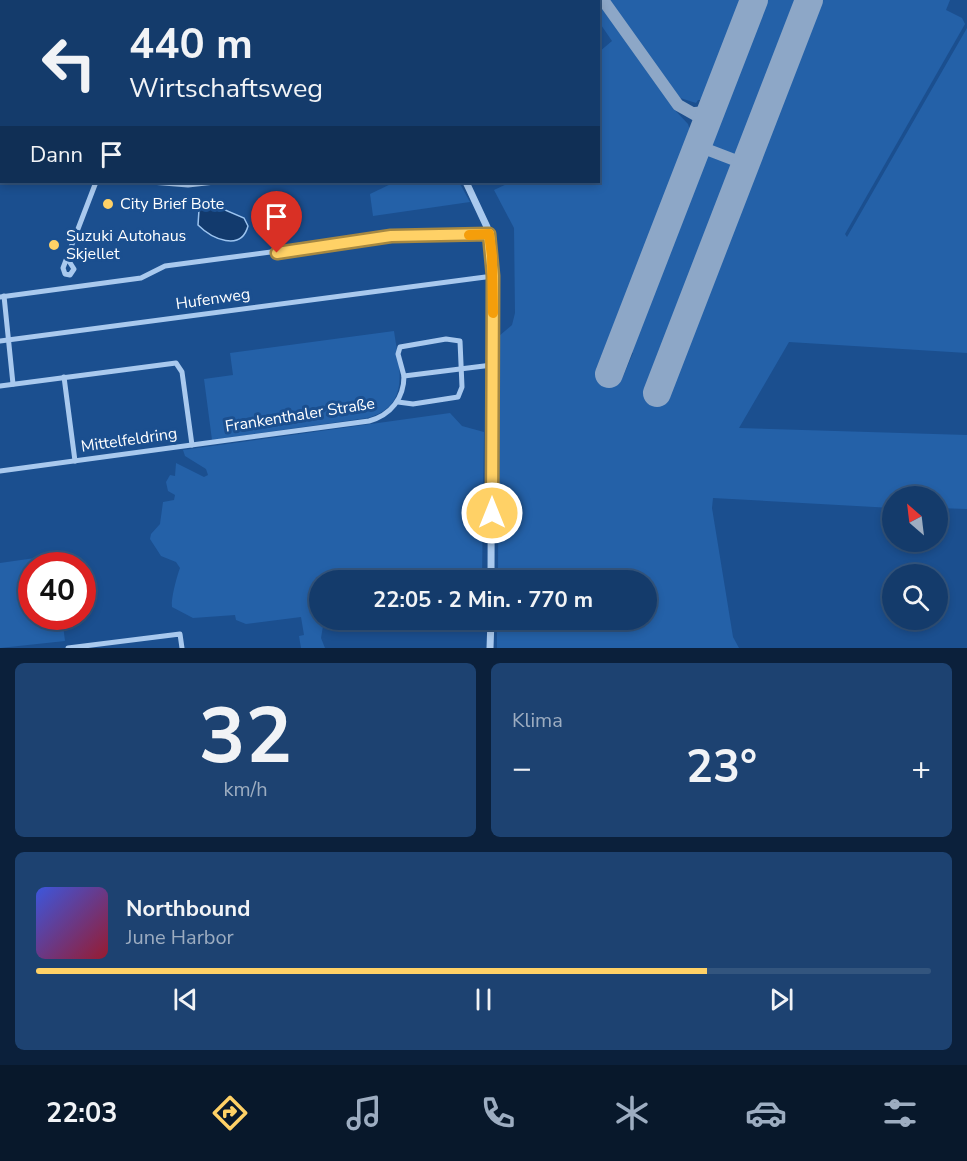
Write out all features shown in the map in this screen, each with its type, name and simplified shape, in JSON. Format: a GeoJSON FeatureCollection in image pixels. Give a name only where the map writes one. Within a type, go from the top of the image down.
{"type":"FeatureCollection","features":[{"type":"Feature","properties":{"kind":"street"},"geometry":{"type":"LineString","coordinates":[[68,258],[96,183]]}},
{"type":"Feature","properties":{"kind":"street"},"geometry":{"type":"LineString","coordinates":[[170,183],[202,183]]}},
{"type":"Feature","properties":{"kind":"street"},"geometry":{"type":"LineString","coordinates":[[466,183],[489,234],[493,276],[491,570]]}},
{"type":"Feature","properties":{"kind":"street"},"geometry":{"type":"LineString","coordinates":[[13,384],[2,297],[141,278],[165,266],[381,237],[489,234]]}},
{"type":"Feature","properties":{"kind":"street","name":"Hufenweg"},"geometry":{"type":"LineString","coordinates":[[0,340],[493,276]]}},
{"type":"Feature","properties":{"kind":"street","name":"Frankenthaler Straße"},"geometry":{"type":"LineString","coordinates":[[192,445],[369,421],[384,416],[398,402],[403,389],[404,375],[398,354],[400,347],[446,339],[460,341],[462,368]]}},
{"type":"Feature","properties":{"kind":"street","name":"Mittelfeldring"},"geometry":{"type":"LineString","coordinates":[[0,386],[179,364],[192,445],[0,471]]}},
{"type":"Feature","properties":{"kind":"street"},"geometry":{"type":"LineString","coordinates":[[404,375],[492,365]]}},
{"type":"Feature","properties":{"kind":"street"},"geometry":{"type":"LineString","coordinates":[[398,402],[413,404],[458,397],[462,387],[462,368]]}},
{"type":"Feature","properties":{"kind":"street"},"geometry":{"type":"LineString","coordinates":[[64,377],[75,461]]}},
{"type":"Feature","properties":{"kind":"street"},"geometry":{"type":"LineString","coordinates":[[490,630],[490,648]]}},
{"type":"Feature","properties":{"kind":"street"},"geometry":{"type":"LineString","coordinates":[[68,648],[180,634],[182,648]]}},
{"type":"Feature","properties":{"kind":"shaded area"},"geometry":{"type":"Polygon","coordinates":[[[607,0],[745,0],[706,100],[698,100],[696,103],[677,97],[607,0]]]}},
{"type":"Feature","properties":{"kind":"shaded area"},"geometry":{"type":"Polygon","coordinates":[[[764,0],[950,0],[946,10],[962,18],[965,24],[845,234],[847,237],[967,28],[967,353],[789,342],[739,428],[967,435],[967,509],[948,508],[948,486],[882,486],[882,507],[713,498],[712,508],[733,637],[739,648],[497,648],[497,630],[657,630],[657,570],[498,570],[499,336],[512,325],[515,313],[514,228],[494,190],[509,183],[600,183],[600,51],[612,41],[600,23],[600,1],[673,104],[673,108],[688,124],[692,136],[613,340],[608,339],[596,369],[622,379],[633,353],[628,350],[764,0]]]}},
{"type":"Feature","properties":{"kind":"shaded area"},"geometry":{"type":"Polygon","coordinates":[[[393,183],[460,183],[470,202],[373,216],[370,194],[393,183]]]}},
{"type":"Feature","properties":{"kind":"shaded area"},"geometry":{"type":"Polygon","coordinates":[[[217,203],[218,207],[244,218],[248,226],[239,239],[233,241],[218,238],[198,225],[199,210],[217,203]]]}},
{"type":"Feature","properties":{"kind":"shaded area"},"geometry":{"type":"Polygon","coordinates":[[[394,331],[400,371],[399,384],[397,395],[381,412],[367,418],[212,440],[204,379],[233,375],[230,353],[394,331]]]}},
{"type":"Feature","properties":{"kind":"shaded area"},"geometry":{"type":"Polygon","coordinates":[[[450,413],[462,426],[484,432],[482,570],[309,570],[309,630],[322,630],[321,638],[325,648],[301,648],[299,636],[304,635],[301,617],[246,624],[236,620],[235,615],[193,618],[172,607],[173,593],[180,568],[176,562],[161,556],[150,539],[151,534],[160,524],[163,502],[174,500],[175,495],[168,491],[166,482],[170,475],[175,476],[176,463],[204,477],[208,475],[206,469],[185,456],[183,450],[450,413]]]}},
{"type":"Feature","properties":{"kind":"shaded area"},"geometry":{"type":"Polygon","coordinates":[[[18,560],[18,630],[64,630],[65,641],[0,648],[0,563],[18,560]]]}},
{"type":"Feature","properties":{"kind":"taxiway"},"geometry":{"type":"LineString","coordinates":[[603,0],[678,105],[701,118],[703,131]]}},
{"type":"Feature","properties":{"kind":"taxiway"},"geometry":{"type":"LineString","coordinates":[[695,113],[706,112],[714,105]]}},
{"type":"Feature","properties":{"kind":"taxiway"},"geometry":{"type":"LineString","coordinates":[[698,146],[745,164]]}},
{"type":"Feature","properties":{"kind":"runway"},"geometry":{"type":"LineString","coordinates":[[609,374],[754,0]]}},
{"type":"Feature","properties":{"kind":"runway"},"geometry":{"type":"LineString","coordinates":[[657,393],[809,0]]}},
{"type":"Feature","properties":{"kind":"slow traffic"},"geometry":{"type":"LineString","coordinates":[[469,235],[489,234],[492,256],[493,313]]}},
{"type":"Feature","properties":{"kind":"place","name":"City Brief Bote"},"geometry":{"type":"Point","coordinates":[108,204]}},
{"type":"Feature","properties":{"kind":"place","name":"Suzuki Autohaus Skjellet"},"geometry":{"type":"Point","coordinates":[54,245]}},
{"type":"Feature","properties":{"kind":"route"},"geometry":{"type":"LineString","coordinates":[[277,253],[391,236],[444,234],[484,236],[489,234],[493,276],[492,513]]}}]}
